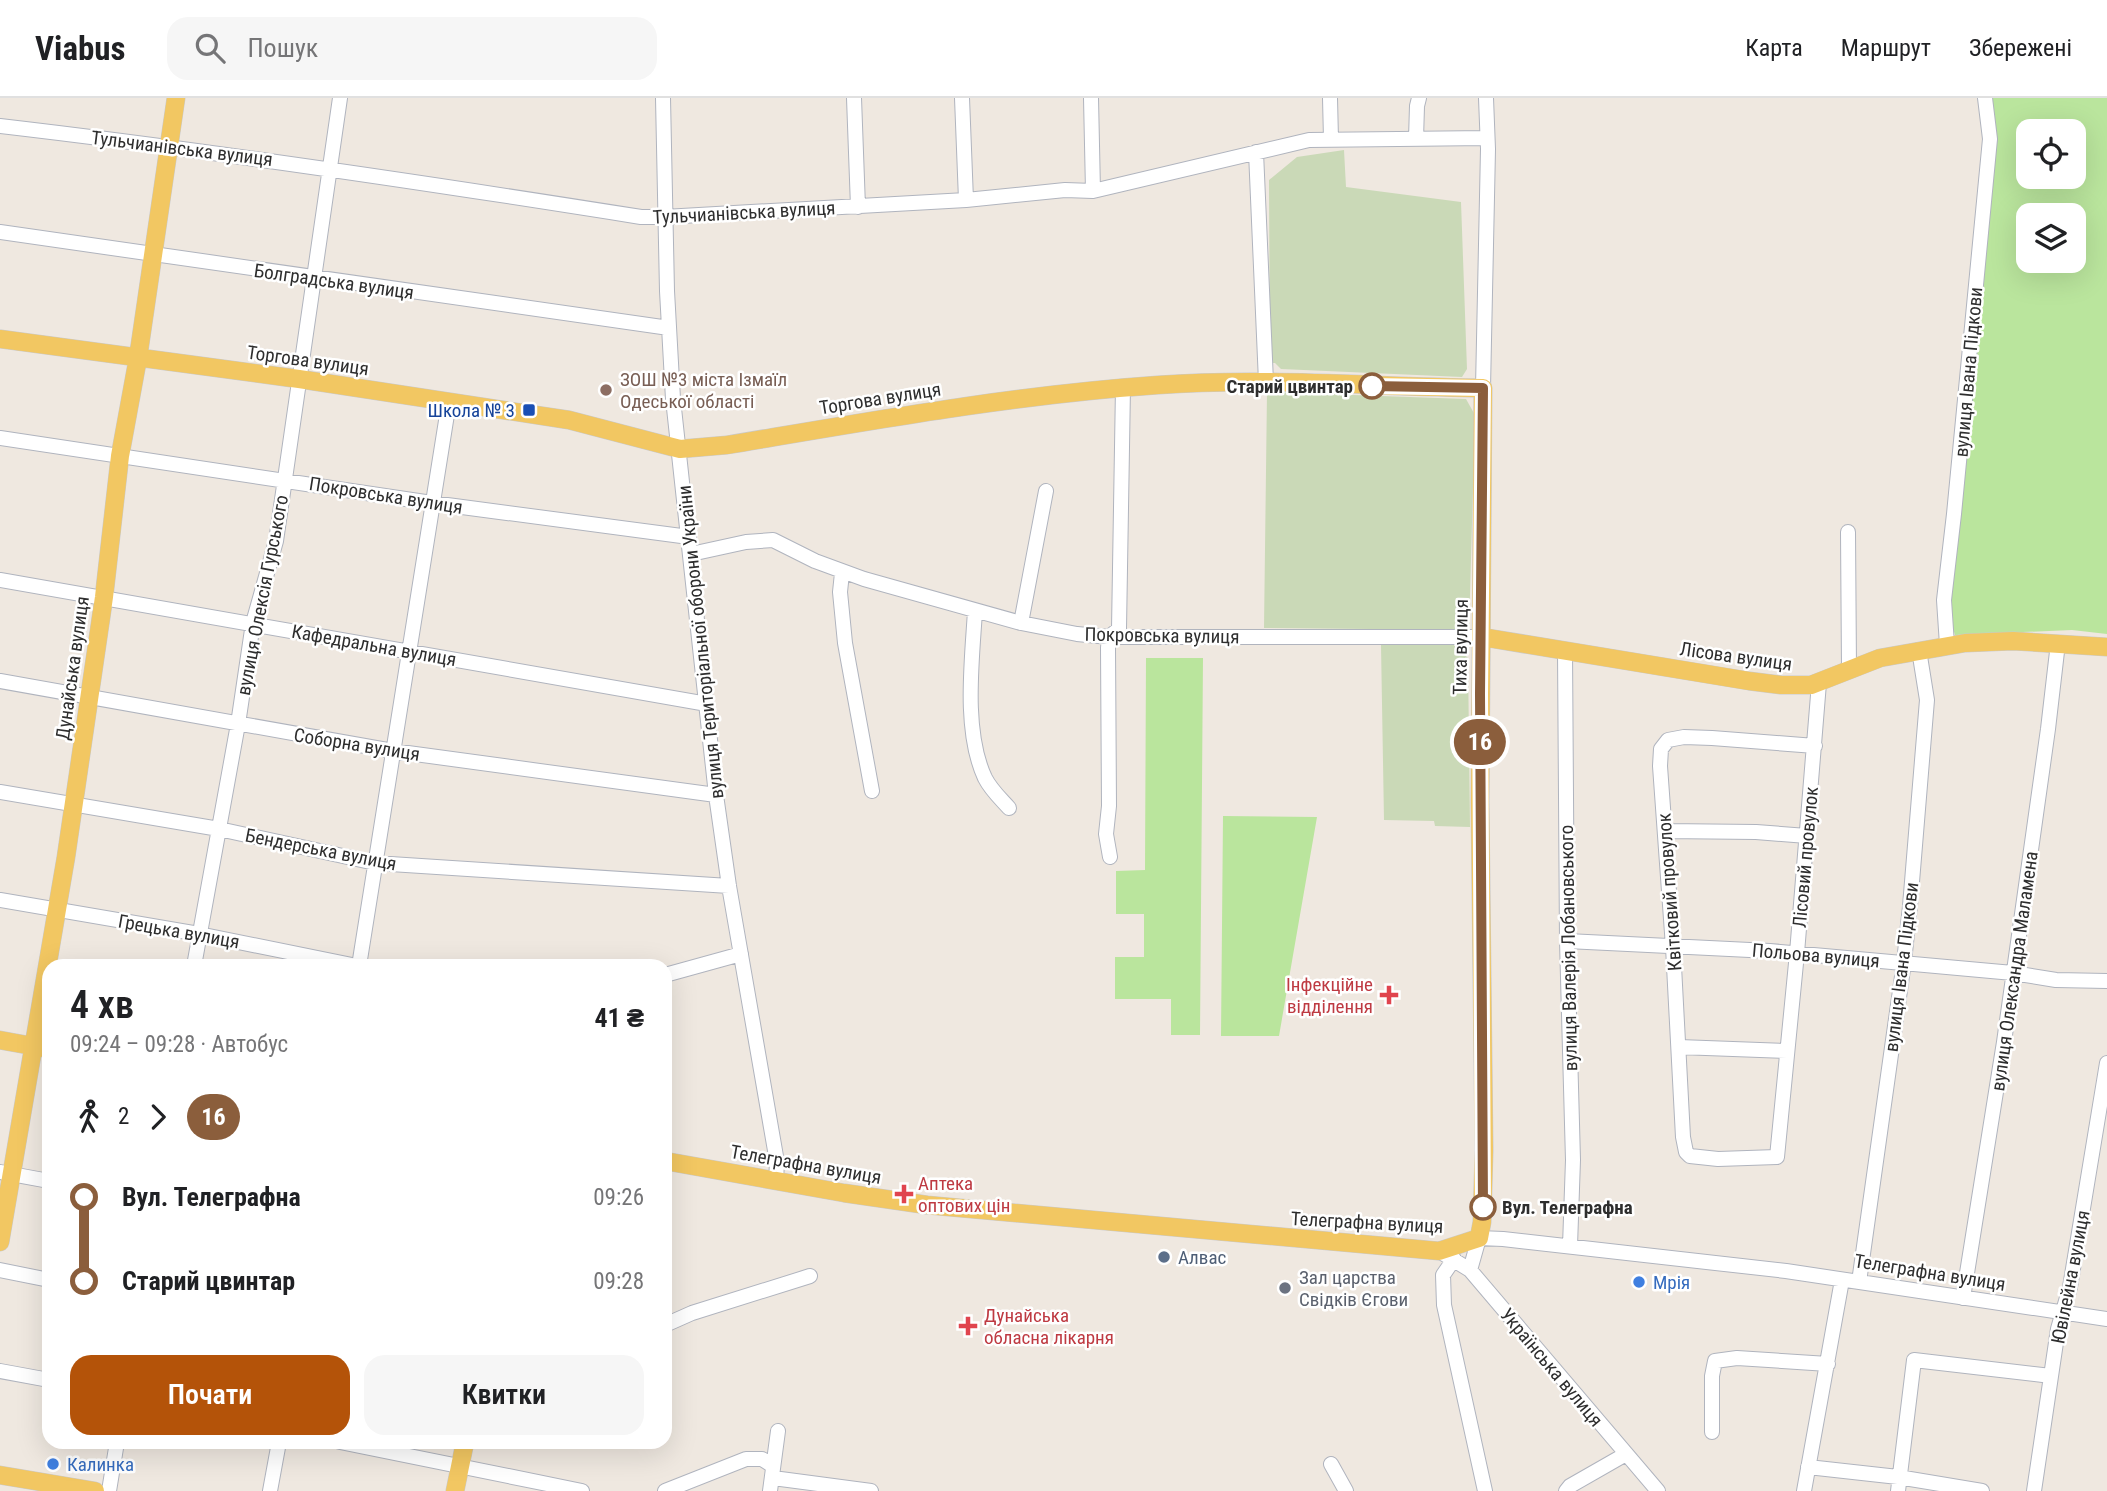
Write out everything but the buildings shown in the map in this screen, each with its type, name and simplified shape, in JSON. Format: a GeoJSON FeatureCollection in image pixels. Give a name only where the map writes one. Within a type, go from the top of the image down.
{"type":"FeatureCollection","features":[{"type":"Feature","properties":{"kind":"main road","name":"Дунайська вулиця"},"geometry":{"type":"LineString","coordinates":[[52,959],[104,597],[120,456],[138,358],[176,98]]}},
{"type":"Feature","properties":{"kind":"main road","name":"Торгова вулиця"},"geometry":{"type":"LineString","coordinates":[[0,339],[299,379],[569,420],[680,449],[707,448],[973,405],[1124,387],[1266,382],[1483,388]]}},
{"type":"Feature","properties":{"kind":"main road","name":"Тиха вулиця"},"geometry":{"type":"LineString","coordinates":[[1479,1238],[1484,1150],[1480,802],[1483,388]]}},
{"type":"Feature","properties":{"kind":"main road","name":"Лісова вулиця"},"geometry":{"type":"LineString","coordinates":[[1482,637],[1781,685],[1819,683],[1880,658],[1947,645],[1986,641],[2107,647]]}},
{"type":"Feature","properties":{"kind":"main road"},"geometry":{"type":"LineString","coordinates":[[0,1040],[41,1048]]}},
{"type":"Feature","properties":{"kind":"main road","name":"Дунайська вулиця"},"geometry":{"type":"LineString","coordinates":[[0,1242],[6,1173],[41,1048]]}},
{"type":"Feature","properties":{"kind":"main road","name":"Телеграфна вулиця"},"geometry":{"type":"LineString","coordinates":[[672,1162],[854,1195],[957,1208],[1446,1255],[1479,1238]]}},
{"type":"Feature","properties":{"kind":"main road"},"geometry":{"type":"LineString","coordinates":[[455,1491],[464,1449]]}},
{"type":"Feature","properties":{"kind":"main road"},"geometry":{"type":"LineString","coordinates":[[0,1475],[95,1491]]}},
{"type":"Feature","properties":{"kind":"street","name":"вулиця Олексія Гурського"},"geometry":{"type":"LineString","coordinates":[[195,959],[238,724],[253,623],[276,541],[340,98]]}},
{"type":"Feature","properties":{"kind":"street","name":"вулиця Територіальної оборони України"},"geometry":{"type":"LineString","coordinates":[[663,98],[664,217],[673,399],[716,795],[774,1148],[776,1181]]}},
{"type":"Feature","properties":{"kind":"street"},"geometry":{"type":"LineString","coordinates":[[854,98],[858,207]]}},
{"type":"Feature","properties":{"kind":"street"},"geometry":{"type":"LineString","coordinates":[[962,98],[966,200]]}},
{"type":"Feature","properties":{"kind":"street"},"geometry":{"type":"LineString","coordinates":[[1091,98],[1093,191]]}},
{"type":"Feature","properties":{"kind":"street"},"geometry":{"type":"LineString","coordinates":[[1330,98],[1331,139]]}},
{"type":"Feature","properties":{"kind":"street"},"geometry":{"type":"LineString","coordinates":[[1416,139],[1419,98]]}},
{"type":"Feature","properties":{"kind":"street","name":"Тиха вулиця"},"geometry":{"type":"LineString","coordinates":[[1483,388],[1486,98]]}},
{"type":"Feature","properties":{"kind":"street","name":"вулиця Івана Підкови"},"geometry":{"type":"LineString","coordinates":[[1947,645],[1944,600],[1956,501],[1990,139],[1985,98]]}},
{"type":"Feature","properties":{"kind":"street","name":"Тульчианівська вулиця"},"geometry":{"type":"LineString","coordinates":[[0,126],[330,167],[641,217],[858,207],[1065,190],[1093,191],[1298,142],[1331,139],[1487,138]]}},
{"type":"Feature","properties":{"kind":"street"},"geometry":{"type":"LineString","coordinates":[[1256,152],[1266,382]]}},
{"type":"Feature","properties":{"kind":"street","name":"Болградська вулиця"},"geometry":{"type":"LineString","coordinates":[[0,232],[669,328]]}},
{"type":"Feature","properties":{"kind":"street"},"geometry":{"type":"LineString","coordinates":[[1110,857],[1106,834],[1109,794],[1108,637],[1119,629],[1124,387]]}},
{"type":"Feature","properties":{"kind":"street"},"geometry":{"type":"LineString","coordinates":[[359,959],[449,402]]}},
{"type":"Feature","properties":{"kind":"street","name":"Покровська вулиця"},"geometry":{"type":"LineString","coordinates":[[0,439],[432,503],[689,537]]}},
{"type":"Feature","properties":{"kind":"street"},"geometry":{"type":"LineString","coordinates":[[1021,623],[1046,491]]}},
{"type":"Feature","properties":{"kind":"street"},"geometry":{"type":"LineString","coordinates":[[1848,532],[1849,669]]}},
{"type":"Feature","properties":{"kind":"street","name":"Покровська вулиця"},"geometry":{"type":"LineString","coordinates":[[691,554],[767,540],[842,573],[1021,623],[1077,634],[1108,637],[1482,637]]}},
{"type":"Feature","properties":{"kind":"street"},"geometry":{"type":"LineString","coordinates":[[842,573],[840,592],[845,643],[872,791]]}},
{"type":"Feature","properties":{"kind":"street","name":"Кафедральна вулиця"},"geometry":{"type":"LineString","coordinates":[[0,580],[707,704]]}},
{"type":"Feature","properties":{"kind":"street"},"geometry":{"type":"LineString","coordinates":[[975,611],[971,701],[978,757],[989,785],[1009,808]]}},
{"type":"Feature","properties":{"kind":"street","name":"вулиця Олександра Маламена"},"geometry":{"type":"LineString","coordinates":[[1963,1298],[1976,1229],[2058,643]]}},
{"type":"Feature","properties":{"kind":"street","name":"вулиця Івана Підкови"},"geometry":{"type":"LineString","coordinates":[[1859,1282],[1904,962],[1927,708],[1919,650]]}},
{"type":"Feature","properties":{"kind":"street","name":"вулиця Валерія Лобановського"},"geometry":{"type":"LineString","coordinates":[[1565,651],[1567,941],[1573,1160],[1570,1246]]}},
{"type":"Feature","properties":{"kind":"street","name":"Соборна вулиця"},"geometry":{"type":"LineString","coordinates":[[0,681],[393,751],[716,795]]}},
{"type":"Feature","properties":{"kind":"street","name":"Лісовий провулок"},"geometry":{"type":"LineString","coordinates":[[1777,1157],[1819,683]]}},
{"type":"Feature","properties":{"kind":"street","name":"Квітковий провулок"},"geometry":{"type":"LineString","coordinates":[[1777,1157],[1718,1159],[1689,1156],[1684,1147],[1659,755],[1662,745],[1668,740],[1684,737],[1815,746]]}},
{"type":"Feature","properties":{"kind":"street","name":"Бендерська вулиця"},"geometry":{"type":"LineString","coordinates":[[0,792],[219,829],[375,863],[729,886]]}},
{"type":"Feature","properties":{"kind":"street"},"geometry":{"type":"LineString","coordinates":[[1665,831],[1756,832],[1807,836]]}},
{"type":"Feature","properties":{"kind":"street","name":"Грецька вулиця"},"geometry":{"type":"LineString","coordinates":[[0,900],[199,934],[323,959]]}},
{"type":"Feature","properties":{"kind":"street","name":"Польова вулиця"},"geometry":{"type":"LineString","coordinates":[[1567,941],[1797,953],[2013,973],[2056,980],[2107,981]]}},
{"type":"Feature","properties":{"kind":"street"},"geometry":{"type":"LineString","coordinates":[[672,973],[741,954]]}},
{"type":"Feature","properties":{"kind":"street"},"geometry":{"type":"LineString","coordinates":[[1679,1047],[1787,1051]]}},
{"type":"Feature","properties":{"kind":"street","name":"Ювілейна вулиця"},"geometry":{"type":"LineString","coordinates":[[2034,1491],[2051,1377],[2062,1313],[2070,1287],[2107,1063]]}},
{"type":"Feature","properties":{"kind":"street"},"geometry":{"type":"LineString","coordinates":[[6,1173],[42,1180]]}},
{"type":"Feature","properties":{"kind":"street"},"geometry":{"type":"LineString","coordinates":[[1470,1270],[1479,1238]]}},
{"type":"Feature","properties":{"kind":"street","name":"Телеграфна вулиця"},"geometry":{"type":"LineString","coordinates":[[1479,1238],[1570,1246],[1859,1282],[2107,1319]]}},
{"type":"Feature","properties":{"kind":"street"},"geometry":{"type":"LineString","coordinates":[[1446,1255],[1443,1275],[1444,1305],[1485,1491]]}},
{"type":"Feature","properties":{"kind":"street","name":"Українська вулиця"},"geometry":{"type":"LineString","coordinates":[[1446,1255],[1470,1270],[1658,1491]]}},
{"type":"Feature","properties":{"kind":"street"},"geometry":{"type":"LineString","coordinates":[[0,1270],[42,1279]]}},
{"type":"Feature","properties":{"kind":"street"},"geometry":{"type":"LineString","coordinates":[[672,1322],[692,1313],[810,1276]]}},
{"type":"Feature","properties":{"kind":"street"},"geometry":{"type":"LineString","coordinates":[[1804,1491],[1842,1280]]}},
{"type":"Feature","properties":{"kind":"street"},"geometry":{"type":"LineString","coordinates":[[1712,1432],[1715,1361],[1737,1358],[1828,1364]]}},
{"type":"Feature","properties":{"kind":"street"},"geometry":{"type":"LineString","coordinates":[[1898,1484],[1914,1360],[2051,1377]]}},
{"type":"Feature","properties":{"kind":"street"},"geometry":{"type":"LineString","coordinates":[[0,1371],[42,1379]]}},
{"type":"Feature","properties":{"kind":"street"},"geometry":{"type":"LineString","coordinates":[[772,1479],[778,1432]]}},
{"type":"Feature","properties":{"kind":"street"},"geometry":{"type":"LineString","coordinates":[[109,1491],[116,1449]]}},
{"type":"Feature","properties":{"kind":"street"},"geometry":{"type":"LineString","coordinates":[[270,1491],[278,1449]]}},
{"type":"Feature","properties":{"kind":"street"},"geometry":{"type":"LineString","coordinates":[[375,1449],[582,1491]]}},
{"type":"Feature","properties":{"kind":"street"},"geometry":{"type":"LineString","coordinates":[[1566,1491],[1570,1486],[1626,1454]]}},
{"type":"Feature","properties":{"kind":"street"},"geometry":{"type":"LineString","coordinates":[[665,1491],[746,1459],[762,1459],[772,1479]]}},
{"type":"Feature","properties":{"kind":"street"},"geometry":{"type":"LineString","coordinates":[[1331,1464],[1346,1491]]}},
{"type":"Feature","properties":{"kind":"street"},"geometry":{"type":"LineString","coordinates":[[1808,1467],[1898,1484],[1982,1491]]}},
{"type":"Feature","properties":{"kind":"street"},"geometry":{"type":"LineString","coordinates":[[772,1479],[871,1491]]}},
{"type":"Feature","properties":{"kind":"green space"},"geometry":{"type":"Polygon","coordinates":[[[1990,98],[2107,98],[2107,634],[2072,630],[1955,635],[1948,611],[1990,98]]]}},
{"type":"Feature","properties":{"kind":"green space"},"geometry":{"type":"Polygon","coordinates":[[[1344,150],[1346,187],[1461,202],[1467,369],[1462,377],[1281,369],[1275,363],[1270,363],[1269,180],[1297,157],[1344,150]]]}},
{"type":"Feature","properties":{"kind":"green space"},"geometry":{"type":"Polygon","coordinates":[[[1267,392],[1466,399],[1475,415],[1469,630],[1264,628],[1267,392]]]}},
{"type":"Feature","properties":{"kind":"green space"},"geometry":{"type":"Polygon","coordinates":[[[1381,645],[1454,645],[1468,658],[1470,827],[1435,826],[1434,821],[1384,820],[1381,645]]]}},
{"type":"Feature","properties":{"kind":"green space"},"geometry":{"type":"Polygon","coordinates":[[[1146,658],[1203,658],[1200,1035],[1171,1035],[1171,999],[1115,999],[1115,957],[1144,957],[1144,914],[1116,914],[1116,871],[1145,870],[1146,658]]]}},
{"type":"Feature","properties":{"kind":"green space"},"geometry":{"type":"Polygon","coordinates":[[[1223,816],[1317,817],[1279,1036],[1221,1036],[1223,816]]]}},
{"type":"Feature","properties":{"kind":"bus line","name":"16"},"geometry":{"type":"LineString","coordinates":[[1372,386],[1483,388],[1480,694],[1483,1207]]}},
{"type":"Feature","properties":{"kind":"place","name":"Старий цвинтар"},"geometry":{"type":"Point","coordinates":[1372,386]}},
{"type":"Feature","properties":{"kind":"place","name":"ЗОШ №3 міста Ізмаїл Одеської області"},"geometry":{"type":"Point","coordinates":[606,390]}},
{"type":"Feature","properties":{"kind":"place","name":"Школа № 3"},"geometry":{"type":"Point","coordinates":[529,410]}},
{"type":"Feature","properties":{"kind":"place","name":"Інфекційне відділення"},"geometry":{"type":"Point","coordinates":[1389,995]}},
{"type":"Feature","properties":{"kind":"place","name":"Аптека оптових цін"},"geometry":{"type":"Point","coordinates":[904,1194]}},
{"type":"Feature","properties":{"kind":"place","name":"Вул. Телеграфна"},"geometry":{"type":"Point","coordinates":[1483,1207]}},
{"type":"Feature","properties":{"kind":"place","name":"Алвас"},"geometry":{"type":"Point","coordinates":[1164,1257]}},
{"type":"Feature","properties":{"kind":"place","name":"Мрія"},"geometry":{"type":"Point","coordinates":[1639,1282]}},
{"type":"Feature","properties":{"kind":"place","name":"Зал царства Свідків Єгови"},"geometry":{"type":"Point","coordinates":[1285,1288]}},
{"type":"Feature","properties":{"kind":"place","name":"Дунайська обласна лікарня"},"geometry":{"type":"Point","coordinates":[968,1326]}},
{"type":"Feature","properties":{"kind":"place","name":"Калинка"},"geometry":{"type":"Point","coordinates":[53,1464]}}]}
